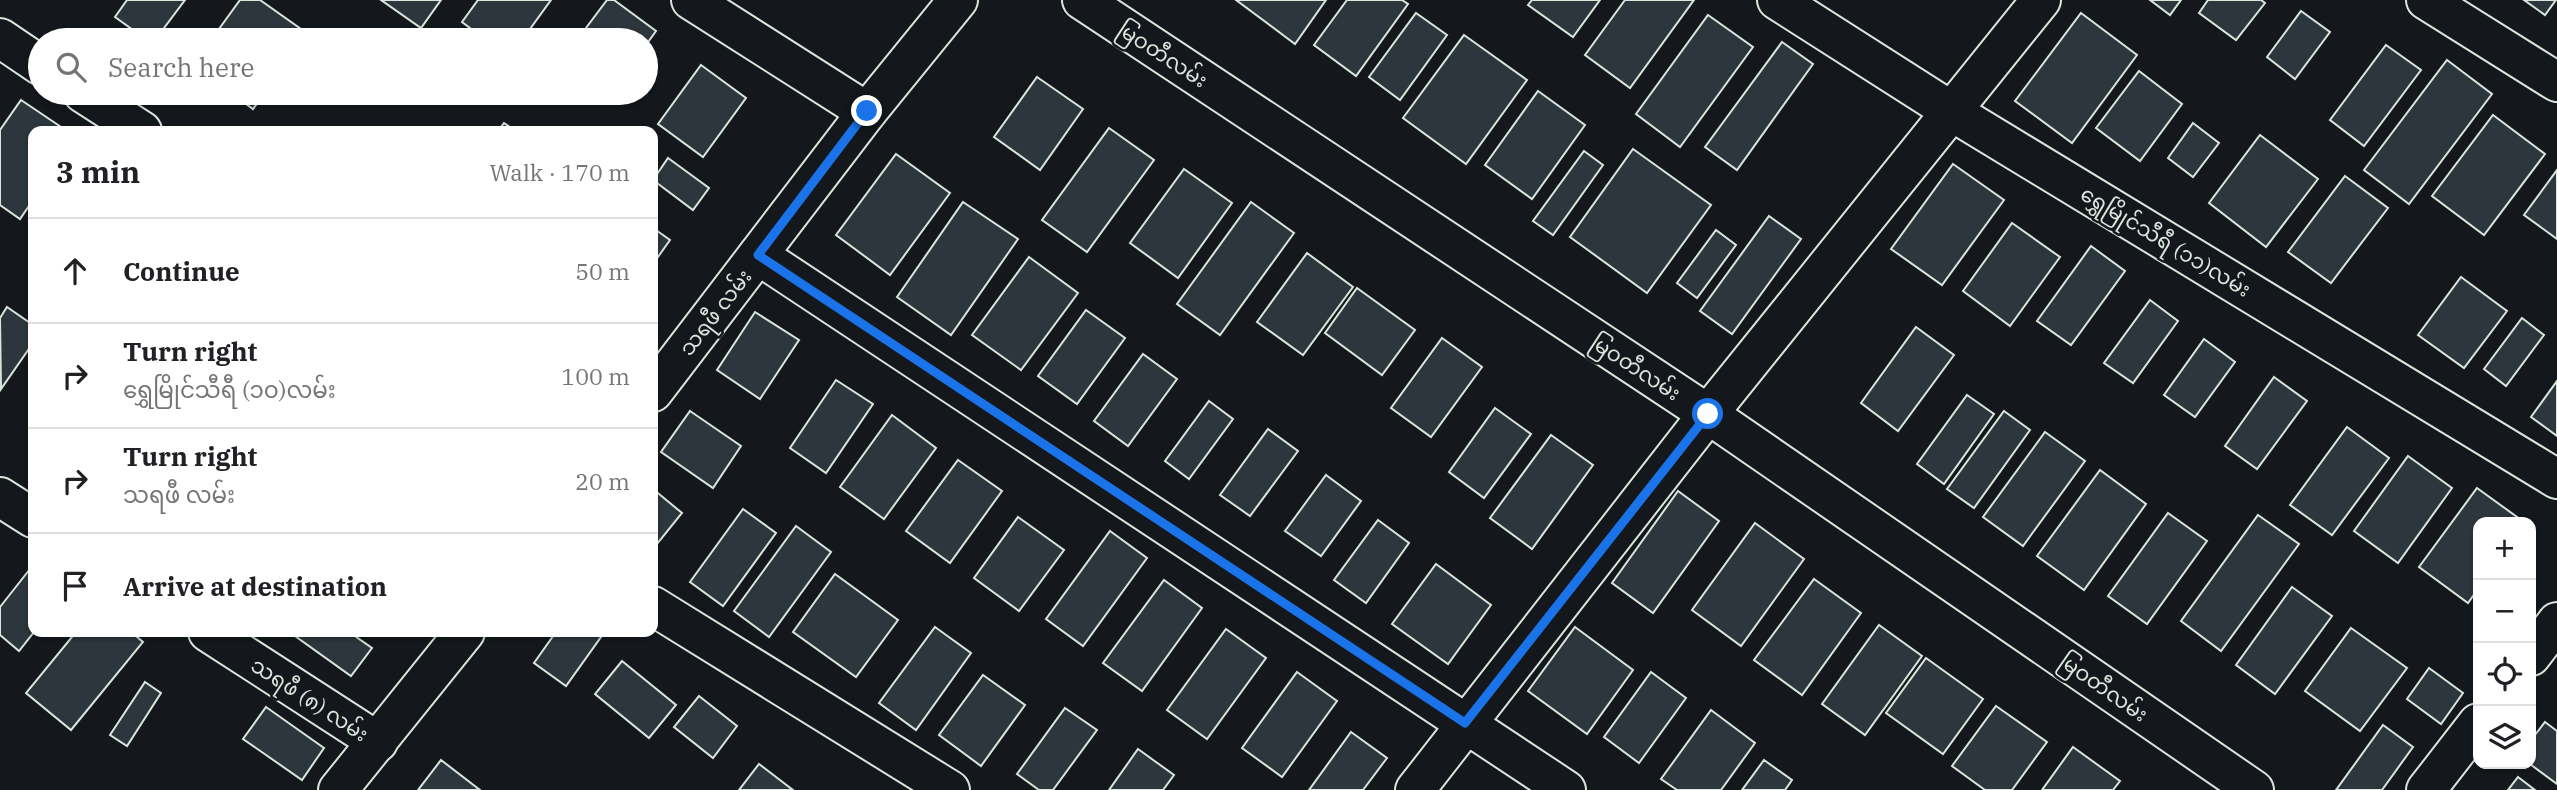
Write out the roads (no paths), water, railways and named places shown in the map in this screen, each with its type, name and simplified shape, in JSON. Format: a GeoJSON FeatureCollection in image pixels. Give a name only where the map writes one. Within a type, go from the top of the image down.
{"type":"FeatureCollection","features":[{"type":"Feature","properties":{"kind":"street"},"geometry":{"type":"LineString","coordinates":[[691,0],[867,111]]}},
{"type":"Feature","properties":{"kind":"street","name":"သရဖီ လမ်း"},"geometry":{"type":"LineString","coordinates":[[658,386],[867,111],[958,0]]}},
{"type":"Feature","properties":{"kind":"street","name":"မြဝတီလမ်း"},"geometry":{"type":"LineString","coordinates":[[1082,0],[1708,414],[2254,790]]}},
{"type":"Feature","properties":{"kind":"street","name":"ရွှေမြိုင်သီရီ (၁၁)လမ်း"},"geometry":{"type":"LineString","coordinates":[[1777,0],[1951,111],[2557,479]]}},
{"type":"Feature","properties":{"kind":"street"},"geometry":{"type":"LineString","coordinates":[[1415,790],[1708,414],[2041,0]]}},
{"type":"Feature","properties":{"kind":"street"},"geometry":{"type":"LineString","coordinates":[[2426,0],[2557,82]]}},
{"type":"Feature","properties":{"kind":"street"},"geometry":{"type":"LineString","coordinates":[[0,38],[28,57]]}},
{"type":"Feature","properties":{"kind":"street"},"geometry":{"type":"LineString","coordinates":[[102,105],[134,126]]}},
{"type":"Feature","properties":{"kind":"street"},"geometry":{"type":"LineString","coordinates":[[758,255],[1566,790]]}},
{"type":"Feature","properties":{"kind":"street"},"geometry":{"type":"LineString","coordinates":[[0,497],[28,516]]}},
{"type":"Feature","properties":{"kind":"street"},"geometry":{"type":"LineString","coordinates":[[658,609],[950,790]]}},
{"type":"Feature","properties":{"kind":"street"},"geometry":{"type":"LineString","coordinates":[[2536,649],[2557,622]]}},
{"type":"Feature","properties":{"kind":"street","name":"သရဖီ (၈) လမ်း"},"geometry":{"type":"LineString","coordinates":[[216,637],[378,742]]}},
{"type":"Feature","properties":{"kind":"street"},"geometry":{"type":"LineString","coordinates":[[338,790],[462,637]]}},
{"type":"Feature","properties":{"kind":"street"},"geometry":{"type":"LineString","coordinates":[[2426,790],[2473,729]]}}]}
